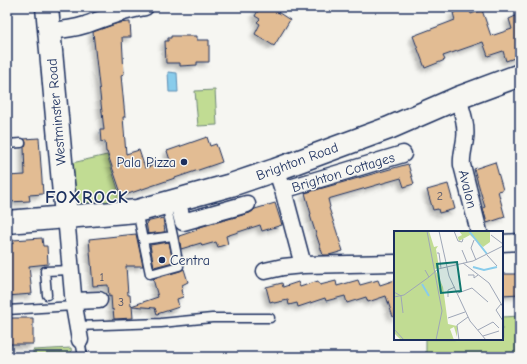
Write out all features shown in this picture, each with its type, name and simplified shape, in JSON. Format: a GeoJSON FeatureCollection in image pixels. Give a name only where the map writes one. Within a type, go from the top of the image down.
{"type":"FeatureCollection","features":[{"type":"Feature","properties":{"kind":"street","name":"Westminster Road"},"geometry":{"type":"LineString","coordinates":[[47,7],[48,32],[66,216]]}},
{"type":"Feature","properties":{"kind":"street"},"geometry":{"type":"LineString","coordinates":[[48,32],[66,30],[128,10],[145,7]]}},
{"type":"Feature","properties":{"kind":"street","name":"Brighton Road"},"geometry":{"type":"LineString","coordinates":[[7,222],[137,211],[231,185],[389,128],[458,98],[520,75]]}},
{"type":"Feature","properties":{"kind":"street","name":"Avalon"},"geometry":{"type":"LineString","coordinates":[[458,98],[465,126],[465,139],[461,156],[462,165],[480,231]]}},
{"type":"Feature","properties":{"kind":"street","name":"Brighton Cottages"},"geometry":{"type":"LineString","coordinates":[[283,190],[403,154]]}},
{"type":"Feature","properties":{"kind":"street"},"geometry":{"type":"LineString","coordinates":[[275,170],[283,190],[303,266]]}},
{"type":"Feature","properties":{"kind":"street"},"geometry":{"type":"LineString","coordinates":[[171,202],[183,222],[246,204]]}},
{"type":"Feature","properties":{"kind":"street"},"geometry":{"type":"LineString","coordinates":[[66,216],[74,304],[79,333]]}},
{"type":"Feature","properties":{"kind":"street"},"geometry":{"type":"LineString","coordinates":[[503,243],[520,242]]}},
{"type":"Feature","properties":{"kind":"street"},"geometry":{"type":"LineString","coordinates":[[265,271],[283,267],[392,259]]}},
{"type":"Feature","properties":{"kind":"street"},"geometry":{"type":"LineString","coordinates":[[74,304],[99,300]]}},
{"type":"Feature","properties":{"kind":"lane"},"geometry":{"type":"LineString","coordinates":[[7,144],[21,143]]}},
{"type":"Feature","properties":{"kind":"lane"},"geometry":{"type":"LineString","coordinates":[[137,211],[150,274],[180,266],[173,236],[171,202]]}},
{"type":"Feature","properties":{"kind":"lane"},"geometry":{"type":"LineString","coordinates":[[143,240],[173,236]]}},
{"type":"Feature","properties":{"kind":"lane"},"geometry":{"type":"LineString","coordinates":[[47,295],[45,271],[71,270]]}},
{"type":"Feature","properties":{"kind":"lane"},"geometry":{"type":"LineString","coordinates":[[7,310],[74,304]]}},
{"type":"Feature","properties":{"kind":"lane"},"geometry":{"type":"LineString","coordinates":[[83,357],[79,333],[212,318],[270,318]]}},
{"type":"Feature","properties":{"kind":"green space"},"geometry":{"type":"Polygon","coordinates":[[[215,90],[217,125],[198,126],[195,91],[215,90]]]}},
{"type":"Feature","properties":{"kind":"green space"},"geometry":{"type":"Polygon","coordinates":[[[107,155],[122,202],[78,207],[72,163],[107,155]]]}},
{"type":"Feature","properties":{"kind":"green space"},"geometry":{"type":"Polygon","coordinates":[[[520,316],[520,357],[426,357],[426,340],[503,340],[503,317],[520,316]]]}},
{"type":"Feature","properties":{"kind":"green space"},"geometry":{"type":"Polygon","coordinates":[[[71,348],[72,357],[33,357],[33,350],[71,348]]]}},
{"type":"Feature","properties":{"kind":"water"},"geometry":{"type":"Polygon","coordinates":[[[168,72],[177,73],[178,92],[169,92],[168,72]]]}},
{"type":"Feature","properties":{"kind":"building"},"geometry":{"type":"Polygon","coordinates":[[[260,7],[270,7],[290,20],[274,46],[255,34],[260,24],[257,22],[260,19],[255,16],[260,7]]]}},
{"type":"Feature","properties":{"kind":"building"},"geometry":{"type":"Polygon","coordinates":[[[469,7],[471,14],[482,10],[491,36],[512,29],[509,19],[520,14],[520,56],[506,61],[503,51],[488,56],[483,42],[443,56],[445,60],[425,68],[413,36],[455,20],[453,13],[469,7]]]}},
{"type":"Feature","properties":{"kind":"building"},"geometry":{"type":"Polygon","coordinates":[[[130,22],[131,37],[122,37],[124,74],[121,75],[125,117],[123,117],[126,154],[139,150],[145,168],[170,160],[167,151],[207,137],[210,146],[216,144],[222,162],[122,196],[106,152],[105,141],[101,142],[100,130],[104,130],[93,32],[118,23],[130,22]]]}},
{"type":"Feature","properties":{"kind":"building"},"geometry":{"type":"Polygon","coordinates":[[[171,36],[197,36],[197,40],[209,40],[209,62],[197,62],[197,65],[180,66],[180,63],[166,63],[165,41],[168,41],[168,38],[171,38],[171,36]]]}},
{"type":"Feature","properties":{"kind":"building"},"geometry":{"type":"Polygon","coordinates":[[[39,138],[43,194],[29,195],[30,201],[7,202],[7,176],[25,175],[24,147],[26,143],[24,139],[39,138]]]}},
{"type":"Feature","properties":{"kind":"building"},"geometry":{"type":"Polygon","coordinates":[[[495,162],[503,190],[498,191],[505,217],[487,223],[483,208],[485,207],[474,169],[495,162]]]}},
{"type":"Feature","properties":{"kind":"building"},"geometry":{"type":"Polygon","coordinates":[[[408,164],[414,184],[404,187],[401,178],[328,199],[329,208],[343,251],[323,255],[310,215],[305,193],[408,164]]]}},
{"type":"Feature","properties":{"kind":"building"},"geometry":{"type":"Polygon","coordinates":[[[448,184],[455,209],[439,213],[438,209],[433,210],[427,190],[448,184]]]}},
{"type":"Feature","properties":{"kind":"building"},"geometry":{"type":"Polygon","coordinates":[[[275,203],[282,225],[262,231],[260,225],[226,236],[228,244],[218,247],[216,242],[202,246],[201,243],[181,249],[179,236],[197,230],[196,228],[250,213],[255,209],[275,203]]]}},
{"type":"Feature","properties":{"kind":"building"},"geometry":{"type":"Polygon","coordinates":[[[163,218],[165,232],[148,234],[146,222],[163,218]]]}},
{"type":"Feature","properties":{"kind":"building"},"geometry":{"type":"Polygon","coordinates":[[[136,234],[143,266],[126,266],[128,295],[130,295],[131,306],[158,297],[153,279],[184,269],[188,282],[182,285],[183,289],[181,290],[183,297],[177,299],[179,307],[157,314],[155,308],[132,306],[133,318],[114,319],[108,285],[93,286],[89,239],[136,234]]]}},
{"type":"Feature","properties":{"kind":"building"},"geometry":{"type":"Polygon","coordinates":[[[42,238],[43,246],[47,246],[48,264],[29,266],[32,294],[7,296],[7,244],[14,243],[13,240],[42,238]]]}},
{"type":"Feature","properties":{"kind":"building"},"geometry":{"type":"Polygon","coordinates":[[[169,242],[173,262],[154,267],[150,245],[169,242]]]}},
{"type":"Feature","properties":{"kind":"building"},"geometry":{"type":"Polygon","coordinates":[[[503,274],[520,274],[520,294],[503,295],[503,274]]]}},
{"type":"Feature","properties":{"kind":"building"},"geometry":{"type":"Polygon","coordinates":[[[358,280],[360,285],[378,280],[380,285],[394,280],[394,317],[386,296],[368,302],[366,297],[347,303],[345,296],[326,301],[325,298],[298,307],[297,303],[289,305],[288,300],[274,303],[273,301],[270,302],[266,287],[282,283],[283,287],[298,282],[300,287],[318,281],[320,285],[336,281],[337,286],[358,280]]]}},
{"type":"Feature","properties":{"kind":"building"},"geometry":{"type":"Polygon","coordinates":[[[7,318],[33,318],[33,344],[7,344],[7,318]]]}},
{"type":"Feature","properties":{"kind":"place","name":"Pala Pizza"},"geometry":{"type":"Point","coordinates":[184,162]}},
{"type":"Feature","properties":{"kind":"place","name":"Centra"},"geometry":{"type":"Point","coordinates":[162,260]}},
{"type":"Feature","properties":{"kind":"district","name":"FOXROCK"},"geometry":{"type":"Point","coordinates":[87,197]}}]}
